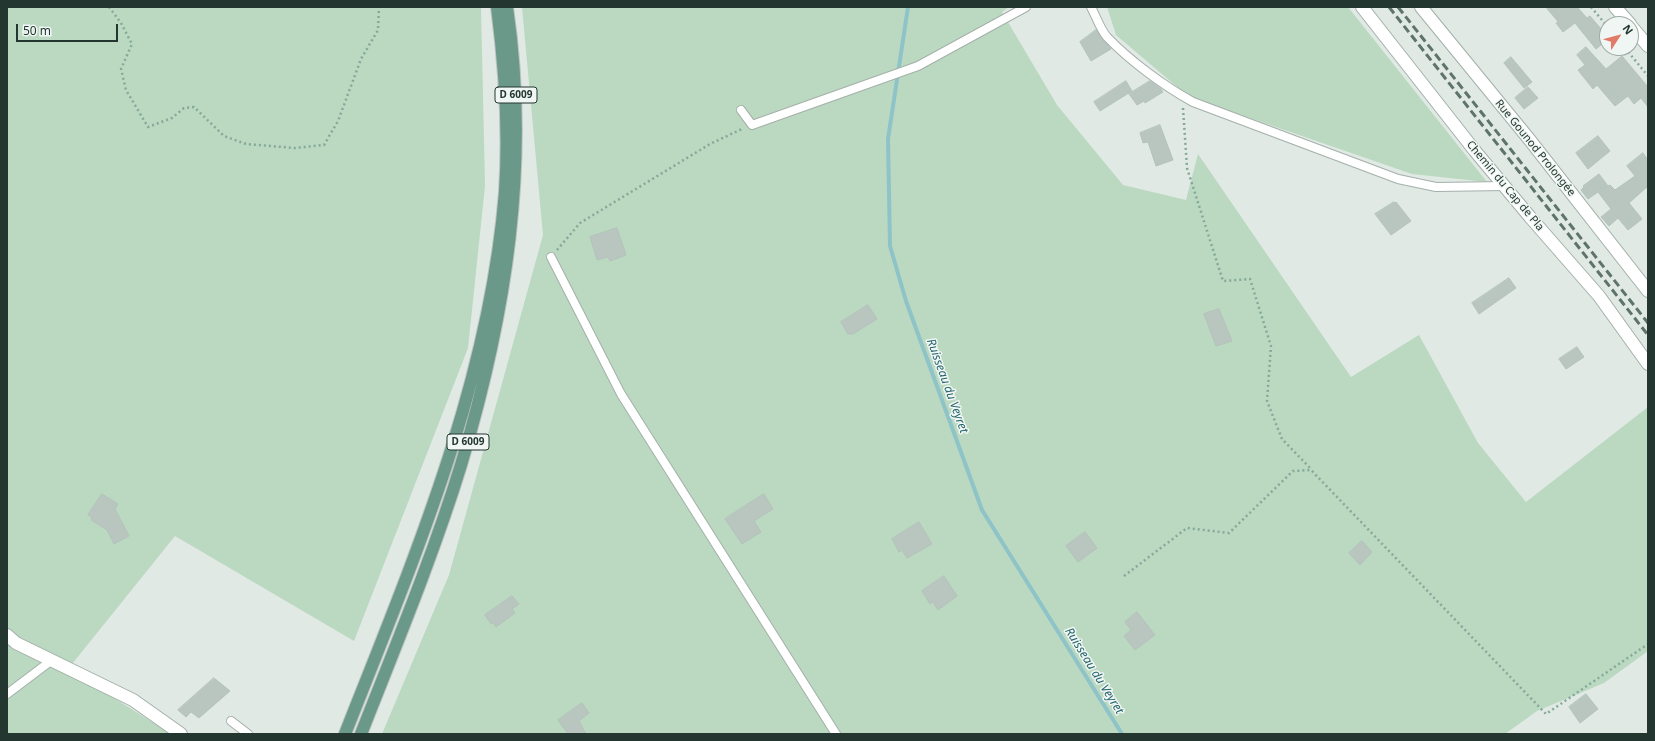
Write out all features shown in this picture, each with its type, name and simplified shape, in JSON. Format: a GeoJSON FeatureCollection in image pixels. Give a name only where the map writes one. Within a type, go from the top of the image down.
{"type":"FeatureCollection","features":[{"type":"Feature","properties":{"kind":"main road","name":"D 6009"},"geometry":{"type":"LineString","coordinates":[[345,734],[420,542],[466,400],[485,327],[500,240],[507,144],[506,108],[497,7]]}},
{"type":"Feature","properties":{"kind":"main road","name":"D 6009"},"geometry":{"type":"LineString","coordinates":[[361,734],[417,590],[447,507],[474,420],[495,330],[509,252],[516,183],[517,142],[515,84],[507,7]]}},
{"type":"Feature","properties":{"kind":"street","name":"Chemin du Cap de Pla"},"geometry":{"type":"LineString","coordinates":[[1362,7],[1505,186],[1599,296],[1648,364]]}},
{"type":"Feature","properties":{"kind":"street","name":"Rue Gounod Prolongée"},"geometry":{"type":"LineString","coordinates":[[1421,7],[1648,290]]}},
{"type":"Feature","properties":{"kind":"street"},"geometry":{"type":"LineString","coordinates":[[1615,7],[1622,16]]}},
{"type":"Feature","properties":{"kind":"street"},"geometry":{"type":"LineString","coordinates":[[1639,36],[1648,46]]}},
{"type":"Feature","properties":{"kind":"street"},"geometry":{"type":"LineString","coordinates":[[7,635],[16,643],[133,700],[181,734]]}},
{"type":"Feature","properties":{"kind":"lane"},"geometry":{"type":"LineString","coordinates":[[741,110],[752,125],[918,66],[1026,7]]}},
{"type":"Feature","properties":{"kind":"lane"},"geometry":{"type":"LineString","coordinates":[[1091,7],[1106,36],[1138,65],[1169,89],[1193,102],[1398,179],[1436,187],[1505,186]]}},
{"type":"Feature","properties":{"kind":"lane"},"geometry":{"type":"LineString","coordinates":[[551,256],[621,394],[836,734]]}},
{"type":"Feature","properties":{"kind":"lane"},"geometry":{"type":"LineString","coordinates":[[7,694],[52,660]]}},
{"type":"Feature","properties":{"kind":"lane"},"geometry":{"type":"LineString","coordinates":[[231,721],[248,734]]}},
{"type":"Feature","properties":{"kind":"path"},"geometry":{"type":"LineString","coordinates":[[109,7],[121,24],[132,44],[121,69],[126,90],[148,127],[172,118],[184,108],[194,107],[224,136],[246,144],[295,148],[324,145],[338,121],[361,59],[378,30],[380,7]]}},
{"type":"Feature","properties":{"kind":"path"},"geometry":{"type":"LineString","coordinates":[[1591,7],[1599,16]]}},
{"type":"Feature","properties":{"kind":"path"},"geometry":{"type":"LineString","coordinates":[[1632,56],[1648,76]]}},
{"type":"Feature","properties":{"kind":"path"},"geometry":{"type":"LineString","coordinates":[[1183,97],[1187,168],[1223,281],[1250,279],[1271,346],[1267,401],[1282,439],[1546,714],[1648,644]]}},
{"type":"Feature","properties":{"kind":"path"},"geometry":{"type":"LineString","coordinates":[[551,256],[580,223],[710,144],[752,125]]}},
{"type":"Feature","properties":{"kind":"path"},"geometry":{"type":"LineString","coordinates":[[1124,576],[1187,528],[1229,533],[1293,471],[1311,470]]}},
{"type":"Feature","properties":{"kind":"green space"},"geometry":{"type":"Polygon","coordinates":[[[7,7],[481,7],[485,186],[468,348],[354,641],[175,536],[68,669],[171,734],[7,734],[7,7]]]}},
{"type":"Feature","properties":{"kind":"green space"},"geometry":{"type":"Polygon","coordinates":[[[522,7],[1009,7],[1002,12],[1057,105],[1123,185],[1186,200],[1198,154],[1351,377],[1419,335],[1478,443],[1526,502],[1648,407],[1648,651],[1604,683],[1537,711],[1505,734],[382,734],[449,575],[543,235],[522,7]]]}},
{"type":"Feature","properties":{"kind":"green space"},"geometry":{"type":"Polygon","coordinates":[[[1107,7],[1348,7],[1487,182],[1412,174],[1189,97],[1116,35],[1107,7]]]}},
{"type":"Feature","properties":{"kind":"building"},"geometry":{"type":"Polygon","coordinates":[[[1546,7],[1577,7],[1587,18],[1590,16],[1599,27],[1599,47],[1596,49],[1575,23],[1563,32],[1556,23],[1558,22],[1546,7]]]}},
{"type":"Feature","properties":{"kind":"building"},"geometry":{"type":"Polygon","coordinates":[[[1096,30],[1111,49],[1091,61],[1080,42],[1096,30]]]}},
{"type":"Feature","properties":{"kind":"building"},"geometry":{"type":"Polygon","coordinates":[[[1586,47],[1606,69],[1622,56],[1648,87],[1648,107],[1641,98],[1634,104],[1628,96],[1615,106],[1597,85],[1593,89],[1578,70],[1585,65],[1577,55],[1586,47]]]}},
{"type":"Feature","properties":{"kind":"building"},"geometry":{"type":"Polygon","coordinates":[[[1511,57],[1532,82],[1524,88],[1504,63],[1511,57]]]}},
{"type":"Feature","properties":{"kind":"building"},"geometry":{"type":"Polygon","coordinates":[[[1126,81],[1132,91],[1100,111],[1094,102],[1126,81]]]}},
{"type":"Feature","properties":{"kind":"building"},"geometry":{"type":"Polygon","coordinates":[[[1150,81],[1163,92],[1145,103],[1144,101],[1137,105],[1129,94],[1150,81]]]}},
{"type":"Feature","properties":{"kind":"building"},"geometry":{"type":"Polygon","coordinates":[[[1528,87],[1538,98],[1524,109],[1515,98],[1528,87]]]}},
{"type":"Feature","properties":{"kind":"building"},"geometry":{"type":"Polygon","coordinates":[[[1160,125],[1173,160],[1156,166],[1148,142],[1143,143],[1140,133],[1160,125]]]}},
{"type":"Feature","properties":{"kind":"building"},"geometry":{"type":"Polygon","coordinates":[[[1598,136],[1610,151],[1588,169],[1576,153],[1598,136]]]}},
{"type":"Feature","properties":{"kind":"building"},"geometry":{"type":"Polygon","coordinates":[[[1643,153],[1648,160],[1648,186],[1629,203],[1642,219],[1628,230],[1618,218],[1609,226],[1601,217],[1611,209],[1598,192],[1588,199],[1581,190],[1584,187],[1583,186],[1599,174],[1608,186],[1610,185],[1615,190],[1635,176],[1627,166],[1643,153]]]}},
{"type":"Feature","properties":{"kind":"building"},"geometry":{"type":"Polygon","coordinates":[[[1396,202],[1411,221],[1391,235],[1375,214],[1396,202]]]}},
{"type":"Feature","properties":{"kind":"building"},"geometry":{"type":"Polygon","coordinates":[[[617,228],[626,255],[610,261],[608,257],[597,260],[590,237],[617,228]]]}},
{"type":"Feature","properties":{"kind":"building"},"geometry":{"type":"Polygon","coordinates":[[[1509,278],[1516,288],[1479,314],[1472,303],[1509,278]]]}},
{"type":"Feature","properties":{"kind":"building"},"geometry":{"type":"Polygon","coordinates":[[[868,305],[877,319],[853,334],[848,334],[841,322],[868,305]]]}},
{"type":"Feature","properties":{"kind":"building"},"geometry":{"type":"Polygon","coordinates":[[[1219,309],[1232,341],[1216,346],[1204,314],[1219,309]]]}},
{"type":"Feature","properties":{"kind":"building"},"geometry":{"type":"Polygon","coordinates":[[[1577,347],[1584,357],[1566,369],[1559,359],[1577,347]]]}},
{"type":"Feature","properties":{"kind":"building"},"geometry":{"type":"Polygon","coordinates":[[[102,494],[118,504],[115,509],[129,536],[114,544],[107,530],[91,520],[92,517],[88,515],[102,494]]]}},
{"type":"Feature","properties":{"kind":"building"},"geometry":{"type":"Polygon","coordinates":[[[764,494],[773,509],[754,521],[761,532],[742,544],[725,519],[764,494]]]}},
{"type":"Feature","properties":{"kind":"building"},"geometry":{"type":"Polygon","coordinates":[[[919,522],[932,544],[907,558],[902,550],[899,552],[892,539],[919,522]]]}},
{"type":"Feature","properties":{"kind":"building"},"geometry":{"type":"Polygon","coordinates":[[[1085,532],[1097,548],[1078,562],[1066,546],[1085,532]]]}},
{"type":"Feature","properties":{"kind":"building"},"geometry":{"type":"Polygon","coordinates":[[[1362,541],[1372,552],[1360,565],[1349,553],[1362,541]]]}},
{"type":"Feature","properties":{"kind":"building"},"geometry":{"type":"Polygon","coordinates":[[[944,576],[957,596],[938,610],[933,602],[930,604],[922,591],[944,576]]]}},
{"type":"Feature","properties":{"kind":"building"},"geometry":{"type":"Polygon","coordinates":[[[512,596],[519,604],[512,609],[515,613],[496,627],[493,623],[491,624],[485,615],[512,596]]]}},
{"type":"Feature","properties":{"kind":"building"},"geometry":{"type":"Polygon","coordinates":[[[1137,612],[1155,635],[1135,650],[1124,636],[1131,630],[1125,622],[1137,612]]]}},
{"type":"Feature","properties":{"kind":"building"},"geometry":{"type":"Polygon","coordinates":[[[214,678],[230,691],[199,718],[191,712],[186,717],[178,710],[214,678]]]}},
{"type":"Feature","properties":{"kind":"building"},"geometry":{"type":"Polygon","coordinates":[[[1586,694],[1598,709],[1580,723],[1569,707],[1586,694]]]}},
{"type":"Feature","properties":{"kind":"building"},"geometry":{"type":"Polygon","coordinates":[[[582,703],[589,713],[579,721],[586,734],[568,734],[558,720],[582,703]]]}},
{"type":"Feature","properties":{"kind":"waterway","name":"Ruisseau du Veyret"},"geometry":{"type":"LineString","coordinates":[[908,7],[888,139],[890,246],[906,301],[982,510],[1122,734]]}},
{"type":"Feature","properties":{"kind":"railway"},"geometry":{"type":"LineString","coordinates":[[1389,7],[1648,335]]}},
{"type":"Feature","properties":{"kind":"railway"},"geometry":{"type":"LineString","coordinates":[[1398,7],[1648,323]]}}]}
